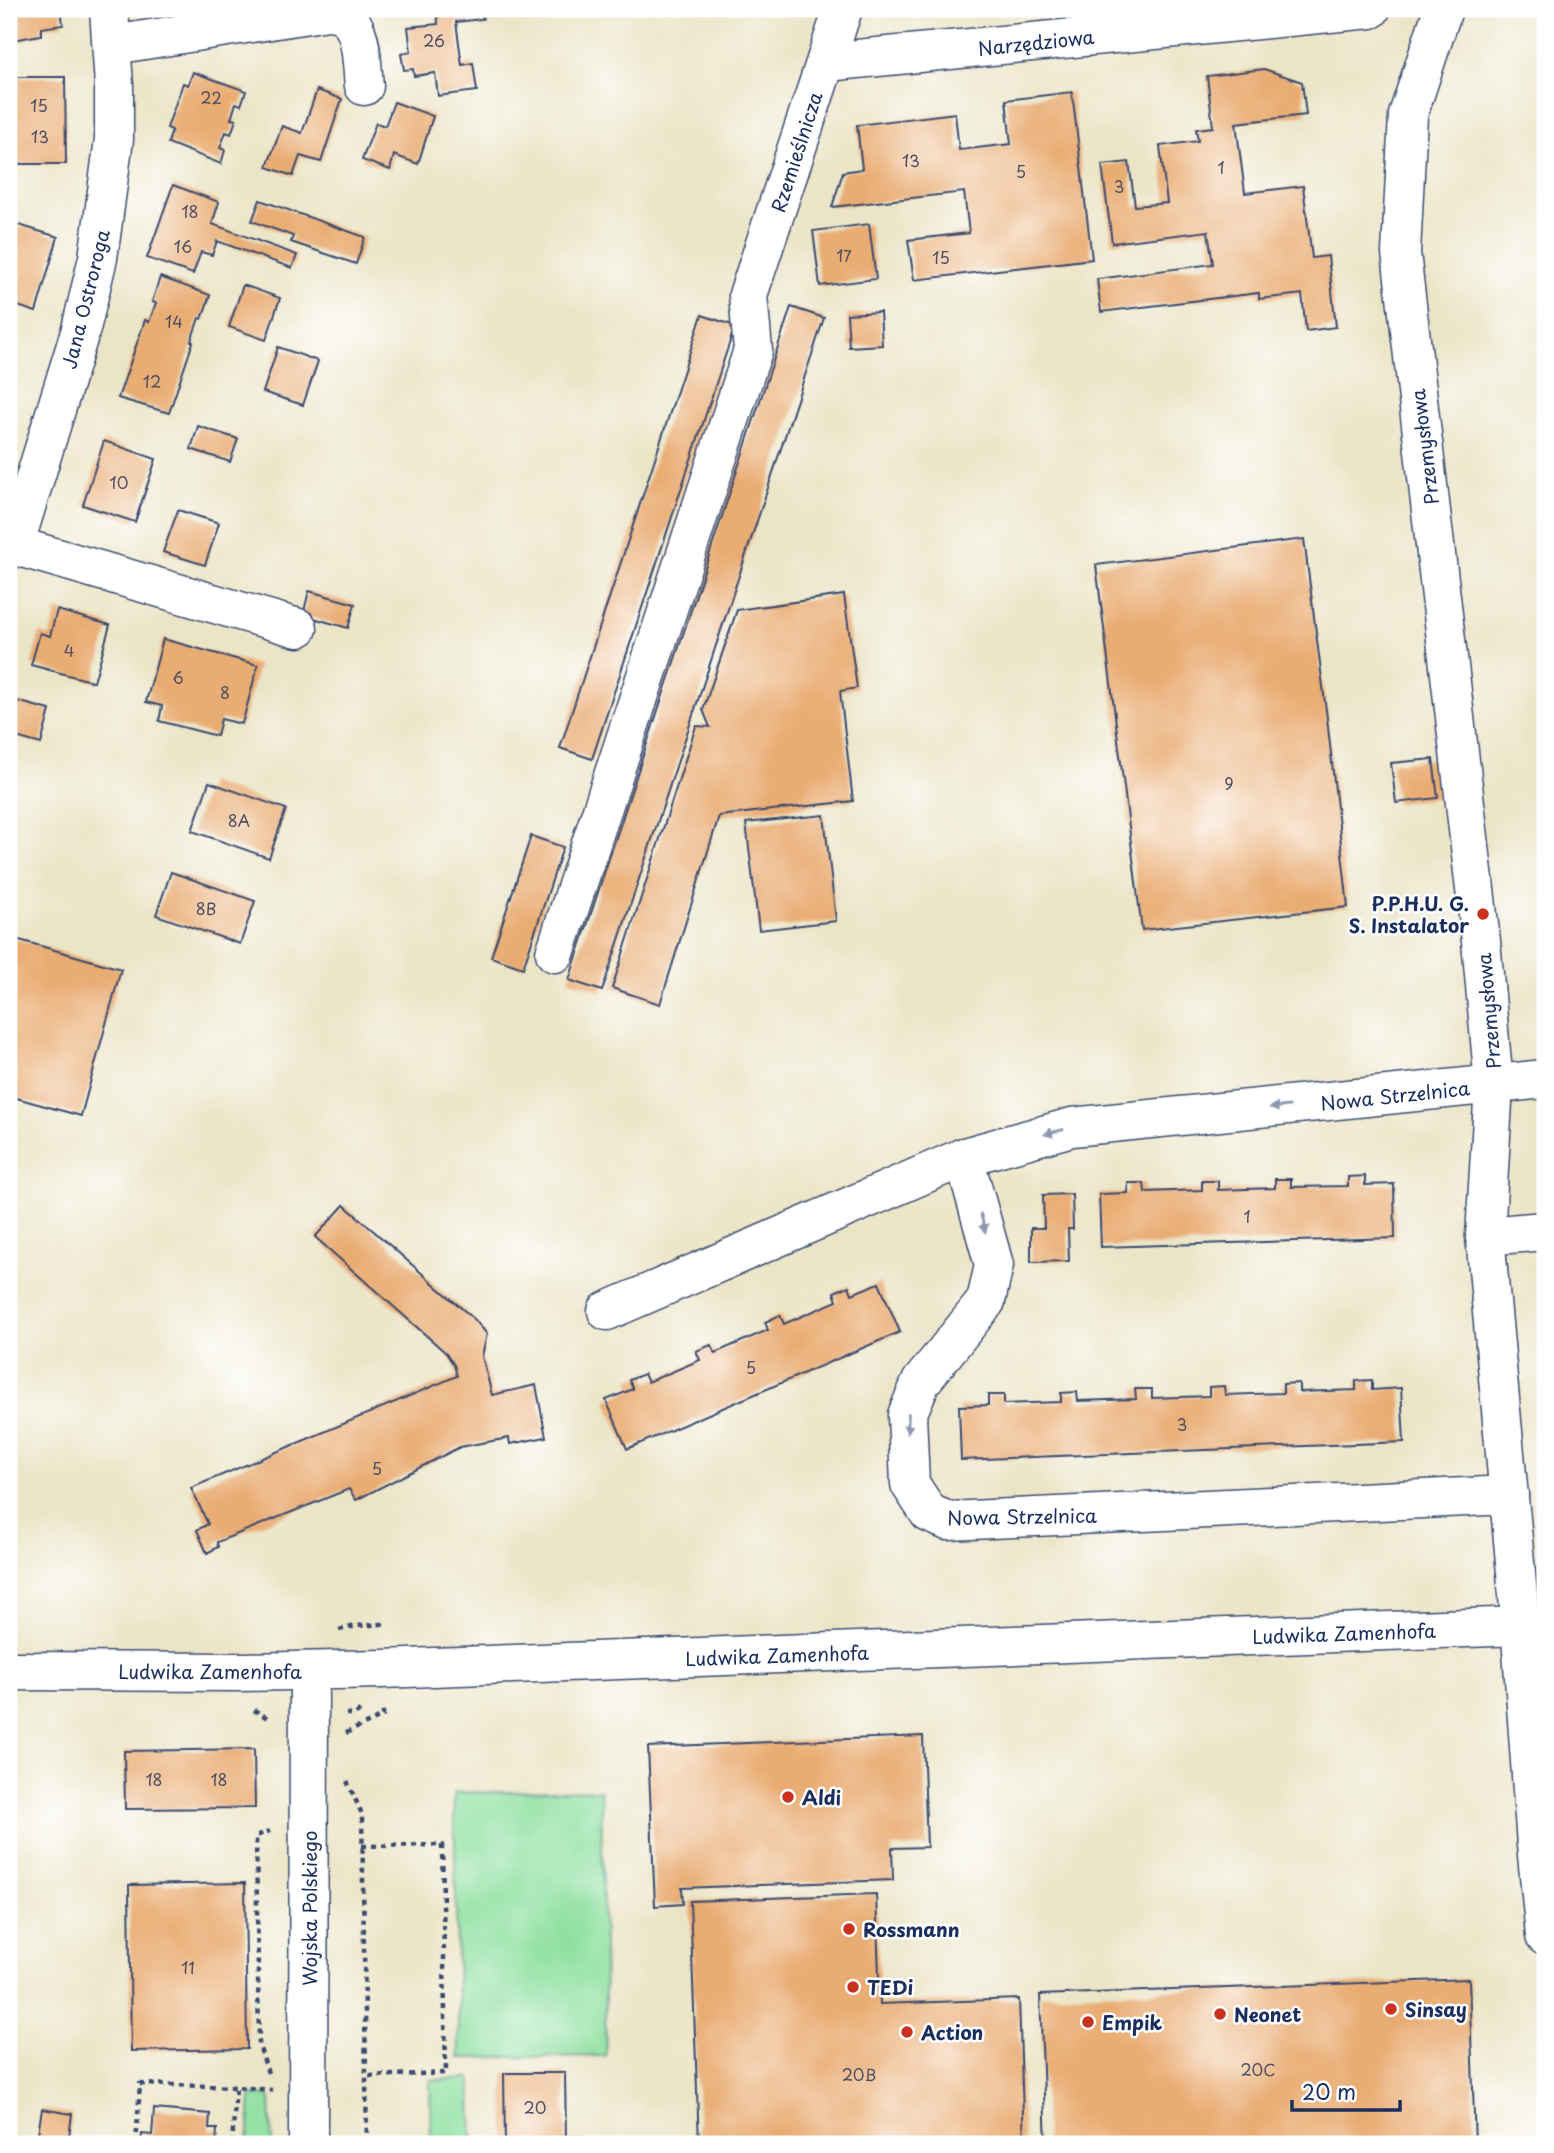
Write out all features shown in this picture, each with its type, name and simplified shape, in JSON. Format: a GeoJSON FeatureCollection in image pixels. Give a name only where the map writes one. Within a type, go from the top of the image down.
{"type":"FeatureCollection","features":[{"type":"Feature","properties":{"kind":"street","name":"Rzemieślnicza"},"geometry":{"type":"LineString","coordinates":[[555,953],[753,350],[748,295],[843,9]]}},
{"type":"Feature","properties":{"kind":"street","name":"Narzędziowa"},"geometry":{"type":"LineString","coordinates":[[826,62],[1371,9]]}},
{"type":"Feature","properties":{"kind":"street","name":"Przemysłowa"},"geometry":{"type":"LineString","coordinates":[[1443,9],[1408,115],[1401,253],[1481,941],[1494,1085],[1485,1236],[1509,1495],[1533,1625],[1545,1936]]}},
{"type":"Feature","properties":{"kind":"street","name":"Jana Ostroroga"},"geometry":{"type":"LineString","coordinates":[[298,628],[11,545],[81,329],[98,258],[114,139],[111,27],[339,11],[346,15],[355,27],[364,86]]}},
{"type":"Feature","properties":{"kind":"street","name":"Nowa Strzelnica"},"geometry":{"type":"LineString","coordinates":[[607,1311],[964,1157],[1072,1128],[1545,1080]]}},
{"type":"Feature","properties":{"kind":"street","name":"Nowa Strzelnica"},"geometry":{"type":"LineString","coordinates":[[964,1157],[994,1265],[986,1301],[921,1382],[907,1415],[910,1484],[929,1513],[948,1521],[1509,1495]]}},
{"type":"Feature","properties":{"kind":"street"},"geometry":{"type":"LineString","coordinates":[[1485,1236],[1545,1231]]}},
{"type":"Feature","properties":{"kind":"street","name":"Ludwika Zamenhofa"},"geometry":{"type":"LineString","coordinates":[[9,1671],[309,1671],[1533,1625]]}},
{"type":"Feature","properties":{"kind":"street","name":"Wojska Polskiego"},"geometry":{"type":"LineString","coordinates":[[308,2144],[309,1671]]}},
{"type":"Feature","properties":{"kind":"path"},"geometry":{"type":"LineString","coordinates":[[248,1708],[264,1715],[277,1727]]}},
{"type":"Feature","properties":{"kind":"path"},"geometry":{"type":"LineString","coordinates":[[337,1733],[347,1734],[383,1716],[383,1709]]}},
{"type":"Feature","properties":{"kind":"path"},"geometry":{"type":"LineString","coordinates":[[347,1780],[362,1814],[367,2144]]}},
{"type":"Feature","properties":{"kind":"path"},"geometry":{"type":"LineString","coordinates":[[276,2097],[259,2045],[256,1836],[279,1828]]}},
{"type":"Feature","properties":{"kind":"path"},"geometry":{"type":"LineString","coordinates":[[362,1846],[442,1845],[446,2073],[367,2076]]}},
{"type":"Feature","properties":{"kind":"path"},"geometry":{"type":"LineString","coordinates":[[136,2144],[140,2084],[274,2091]]}},
{"type":"Feature","properties":{"kind":"path"},"geometry":{"type":"LineString","coordinates":[[232,2144],[236,2087]]}},
{"type":"Feature","properties":{"kind":"green space"},"geometry":{"type":"Polygon","coordinates":[[[601,1790],[606,2056],[459,2058],[454,1793],[601,1790]]]}},
{"type":"Feature","properties":{"kind":"green space"},"geometry":{"type":"Polygon","coordinates":[[[471,2078],[472,2144],[431,2144],[430,2080],[471,2078]]]}},
{"type":"Feature","properties":{"kind":"green space"},"geometry":{"type":"Polygon","coordinates":[[[253,2095],[270,2098],[272,2144],[248,2144],[253,2095]]]}},
{"type":"Feature","properties":{"kind":"building"},"geometry":{"type":"Polygon","coordinates":[[[9,9],[61,9],[63,25],[41,28],[41,35],[13,40],[9,9]]]}},
{"type":"Feature","properties":{"kind":"building"},"geometry":{"type":"Polygon","coordinates":[[[437,9],[481,9],[483,19],[456,22],[462,65],[473,63],[477,91],[438,96],[435,73],[414,76],[413,69],[404,70],[401,54],[411,52],[408,27],[438,24],[437,9]]]}},
{"type":"Feature","properties":{"kind":"building"},"geometry":{"type":"Polygon","coordinates":[[[1264,69],[1302,82],[1306,115],[1236,123],[1245,193],[1303,186],[1312,258],[1328,256],[1336,327],[1306,331],[1302,294],[1259,299],[1259,293],[1101,312],[1097,279],[1213,264],[1208,231],[1112,243],[1102,165],[1129,162],[1135,206],[1167,203],[1160,146],[1198,141],[1196,129],[1213,127],[1207,76],[1264,69]]]}},
{"type":"Feature","properties":{"kind":"building"},"geometry":{"type":"Polygon","coordinates":[[[193,72],[246,91],[241,105],[236,103],[231,119],[236,120],[231,134],[226,132],[220,148],[225,150],[221,164],[168,143],[172,130],[167,128],[183,83],[188,85],[193,72]]]}},
{"type":"Feature","properties":{"kind":"building"},"geometry":{"type":"Polygon","coordinates":[[[13,77],[65,77],[66,164],[17,164],[17,172],[9,172],[9,151],[14,151],[14,120],[9,120],[9,90],[13,90],[13,77]]]}},
{"type":"Feature","properties":{"kind":"building"},"geometry":{"type":"Polygon","coordinates":[[[317,90],[342,99],[321,162],[300,156],[293,176],[267,167],[282,126],[302,133],[317,90]]]}},
{"type":"Feature","properties":{"kind":"building"},"geometry":{"type":"Polygon","coordinates":[[[1072,92],[1092,259],[914,280],[908,240],[969,233],[964,192],[832,207],[843,172],[862,169],[857,125],[955,113],[959,150],[1011,144],[1006,100],[1072,92]]]}},
{"type":"Feature","properties":{"kind":"building"},"geometry":{"type":"Polygon","coordinates":[[[394,102],[433,116],[418,164],[394,155],[390,170],[362,160],[376,123],[385,126],[394,102]]]}},
{"type":"Feature","properties":{"kind":"building"},"geometry":{"type":"Polygon","coordinates":[[[173,185],[219,202],[212,224],[297,255],[292,268],[217,241],[212,255],[201,252],[193,274],[147,258],[173,185]]]}},
{"type":"Feature","properties":{"kind":"building"},"geometry":{"type":"Polygon","coordinates":[[[260,200],[365,237],[356,264],[291,242],[293,236],[252,221],[260,200]]]}},
{"type":"Feature","properties":{"kind":"building"},"geometry":{"type":"Polygon","coordinates":[[[9,222],[58,237],[36,312],[9,303],[9,222]]]}},
{"type":"Feature","properties":{"kind":"building"},"geometry":{"type":"Polygon","coordinates":[[[869,224],[876,279],[820,286],[813,231],[869,224]]]}},
{"type":"Feature","properties":{"kind":"building"},"geometry":{"type":"Polygon","coordinates":[[[160,277],[210,295],[191,341],[193,342],[169,413],[118,398],[145,320],[149,322],[156,303],[152,302],[160,277]]]}},
{"type":"Feature","properties":{"kind":"building"},"geometry":{"type":"Polygon","coordinates":[[[243,285],[280,298],[266,340],[229,327],[243,285]]]}},
{"type":"Feature","properties":{"kind":"building"},"geometry":{"type":"Polygon","coordinates":[[[791,307],[824,318],[602,991],[569,980],[791,307]]]}},
{"type":"Feature","properties":{"kind":"building"},"geometry":{"type":"Polygon","coordinates":[[[880,312],[882,345],[849,347],[847,314],[880,312]]]}},
{"type":"Feature","properties":{"kind":"building"},"geometry":{"type":"Polygon","coordinates":[[[702,315],[735,326],[592,759],[560,748],[702,315]]]}},
{"type":"Feature","properties":{"kind":"building"},"geometry":{"type":"Polygon","coordinates":[[[278,347],[318,361],[303,405],[263,392],[278,347]]]}},
{"type":"Feature","properties":{"kind":"building"},"geometry":{"type":"Polygon","coordinates":[[[198,426],[238,439],[230,462],[191,449],[198,426]]]}},
{"type":"Feature","properties":{"kind":"building"},"geometry":{"type":"Polygon","coordinates":[[[104,441],[156,459],[135,522],[83,505],[104,441]]]}},
{"type":"Feature","properties":{"kind":"building"},"geometry":{"type":"Polygon","coordinates":[[[178,510],[219,523],[205,565],[163,552],[178,510]]]}},
{"type":"Feature","properties":{"kind":"building"},"geometry":{"type":"Polygon","coordinates":[[[1304,539],[1348,907],[1142,930],[1096,565],[1304,539]]]}},
{"type":"Feature","properties":{"kind":"building"},"geometry":{"type":"Polygon","coordinates":[[[309,591],[355,604],[348,628],[303,615],[309,591]]]}},
{"type":"Feature","properties":{"kind":"building"},"geometry":{"type":"Polygon","coordinates":[[[844,595],[857,688],[840,691],[853,801],[719,816],[660,1004],[612,988],[696,726],[710,727],[703,710],[737,610],[844,595]]]}},
{"type":"Feature","properties":{"kind":"building"},"geometry":{"type":"Polygon","coordinates":[[[57,610],[110,625],[94,682],[31,665],[40,633],[50,636],[57,610]]]}},
{"type":"Feature","properties":{"kind":"building"},"geometry":{"type":"Polygon","coordinates":[[[163,639],[258,665],[242,724],[221,719],[217,736],[159,721],[162,706],[146,702],[163,639]]]}},
{"type":"Feature","properties":{"kind":"building"},"geometry":{"type":"Polygon","coordinates":[[[9,699],[50,710],[41,744],[9,735],[9,699]]]}},
{"type":"Feature","properties":{"kind":"building"},"geometry":{"type":"Polygon","coordinates":[[[1433,759],[1438,798],[1396,803],[1391,763],[1433,759]]]}},
{"type":"Feature","properties":{"kind":"building"},"geometry":{"type":"Polygon","coordinates":[[[209,782],[286,809],[269,858],[192,831],[209,782]]]}},
{"type":"Feature","properties":{"kind":"building"},"geometry":{"type":"Polygon","coordinates":[[[1541,798],[1545,798],[1545,815],[1544,815],[1541,798]]]}},
{"type":"Feature","properties":{"kind":"building"},"geometry":{"type":"Polygon","coordinates":[[[824,815],[836,921],[759,930],[746,823],[824,815]]]}},
{"type":"Feature","properties":{"kind":"building"},"geometry":{"type":"Polygon","coordinates":[[[531,836],[563,847],[523,968],[491,957],[531,836]]]}},
{"type":"Feature","properties":{"kind":"building"},"geometry":{"type":"Polygon","coordinates":[[[171,872],[255,901],[240,944],[156,915],[171,872]]]}},
{"type":"Feature","properties":{"kind":"building"},"geometry":{"type":"Polygon","coordinates":[[[9,937],[121,969],[81,1116],[9,1096],[9,937]]]}},
{"type":"Feature","properties":{"kind":"building"},"geometry":{"type":"Polygon","coordinates":[[[1365,1176],[1365,1185],[1394,1184],[1395,1238],[1101,1247],[1099,1194],[1128,1193],[1128,1183],[1144,1183],[1145,1192],[1202,1190],[1202,1181],[1218,1181],[1218,1190],[1275,1188],[1275,1179],[1291,1179],[1291,1187],[1348,1186],[1348,1177],[1365,1176]]]}},
{"type":"Feature","properties":{"kind":"building"},"geometry":{"type":"Polygon","coordinates":[[[1072,1194],[1073,1229],[1068,1229],[1069,1261],[1031,1262],[1031,1228],[1044,1228],[1043,1195],[1072,1194]]]}},
{"type":"Feature","properties":{"kind":"building"},"geometry":{"type":"Polygon","coordinates":[[[344,1205],[475,1320],[487,1334],[482,1356],[492,1395],[536,1385],[546,1437],[510,1444],[509,1438],[460,1447],[356,1500],[349,1489],[217,1542],[218,1547],[207,1553],[197,1530],[208,1524],[191,1488],[457,1376],[446,1353],[315,1237],[344,1205]]]}},
{"type":"Feature","properties":{"kind":"building"},"geometry":{"type":"Polygon","coordinates":[[[879,1283],[900,1332],[627,1449],[606,1400],[633,1389],[629,1380],[644,1374],[648,1382],[700,1360],[696,1351],[711,1345],[715,1353],[768,1330],[765,1322],[780,1315],[784,1324],[837,1301],[834,1292],[849,1286],[852,1294],[879,1283]]]}},
{"type":"Feature","properties":{"kind":"building"},"geometry":{"type":"Polygon","coordinates":[[[1372,1380],[1372,1390],[1401,1388],[1404,1442],[961,1460],[959,1406],[988,1405],[988,1395],[1004,1395],[1004,1404],[1061,1402],[1061,1393],[1077,1392],[1078,1401],[1136,1399],[1135,1389],[1152,1389],[1152,1398],[1209,1396],[1209,1387],[1224,1386],[1225,1395],[1283,1393],[1283,1384],[1299,1383],[1299,1392],[1356,1390],[1356,1381],[1372,1380]]]}},
{"type":"Feature","properties":{"kind":"building","name":"Aldi"},"geometry":{"type":"Polygon","coordinates":[[[923,1736],[927,1847],[892,1848],[893,1880],[682,1888],[683,1904],[655,1906],[648,1747],[923,1736]]]}},
{"type":"Feature","properties":{"kind":"building"},"geometry":{"type":"Polygon","coordinates":[[[254,1749],[255,1808],[125,1809],[124,1751],[254,1749]]]}},
{"type":"Feature","properties":{"kind":"building"},"geometry":{"type":"Polygon","coordinates":[[[245,1883],[247,2049],[131,2051],[129,1885],[245,1883]]]}},
{"type":"Feature","properties":{"kind":"building"},"geometry":{"type":"Polygon","coordinates":[[[876,1894],[880,2004],[1019,1999],[1024,2144],[699,2144],[690,1901],[876,1894]]]}},
{"type":"Feature","properties":{"kind":"building"},"geometry":{"type":"Polygon","coordinates":[[[1469,1979],[1474,2144],[1046,2144],[1040,1995],[1469,1979]]]}},
{"type":"Feature","properties":{"kind":"building"},"geometry":{"type":"Polygon","coordinates":[[[504,2073],[565,2073],[566,2141],[584,2140],[584,2144],[505,2144],[504,2073]]]}},
{"type":"Feature","properties":{"kind":"building"},"geometry":{"type":"Polygon","coordinates":[[[42,2109],[72,2114],[68,2144],[37,2140],[42,2109]]]}},
{"type":"Feature","properties":{"kind":"building"},"geometry":{"type":"Polygon","coordinates":[[[154,2109],[210,2114],[209,2129],[217,2129],[216,2144],[141,2144],[142,2134],[152,2135],[154,2109]]]}},
{"type":"Feature","properties":{"kind":"place","name":"P.P.H.U. G. S. Instalator"},"geometry":{"type":"Point","coordinates":[1483,914]}},
{"type":"Feature","properties":{"kind":"place","name":"Aldi"},"geometry":{"type":"Point","coordinates":[788,1797]}},
{"type":"Feature","properties":{"kind":"place","name":"Rossmann"},"geometry":{"type":"Point","coordinates":[849,1929]}},
{"type":"Feature","properties":{"kind":"place","name":"TEDi"},"geometry":{"type":"Point","coordinates":[853,1987]}},
{"type":"Feature","properties":{"kind":"place","name":"Sinsay"},"geometry":{"type":"Point","coordinates":[1391,2009]}},
{"type":"Feature","properties":{"kind":"place","name":"Neonet"},"geometry":{"type":"Point","coordinates":[1220,2014]}},
{"type":"Feature","properties":{"kind":"place","name":"Empik"},"geometry":{"type":"Point","coordinates":[1088,2022]}},
{"type":"Feature","properties":{"kind":"place","name":"Action"},"geometry":{"type":"Point","coordinates":[907,2032]}}]}
